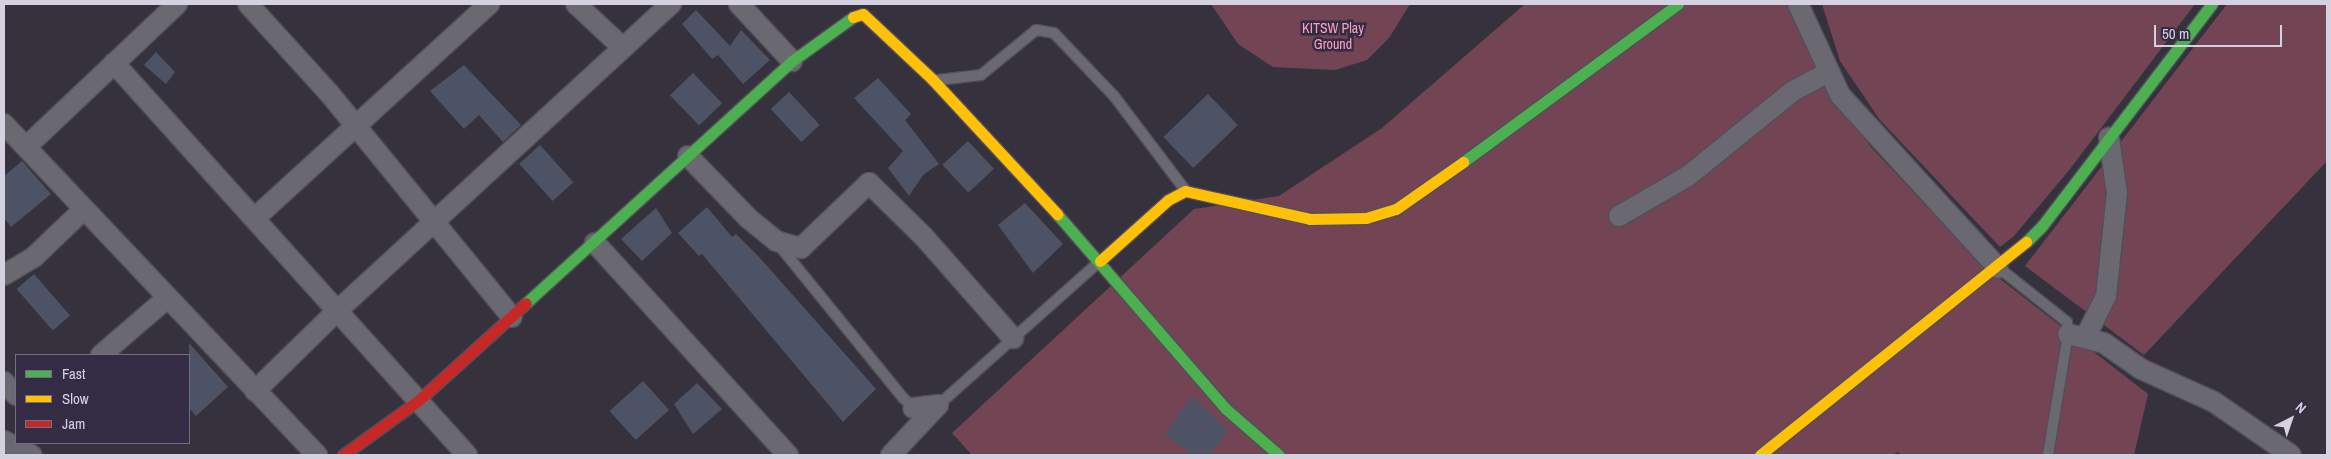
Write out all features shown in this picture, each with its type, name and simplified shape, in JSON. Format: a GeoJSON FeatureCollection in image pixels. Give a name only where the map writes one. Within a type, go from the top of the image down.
{"type":"FeatureCollection","features":[{"type":"Feature","properties":{"kind":"street"},"geometry":{"type":"LineString","coordinates":[[26,147],[177,4]]}},
{"type":"Feature","properties":{"kind":"street"},"geometry":{"type":"LineString","coordinates":[[248,4],[356,126],[433,223],[512,317]]}},
{"type":"Feature","properties":{"kind":"street"},"geometry":{"type":"LineString","coordinates":[[256,217],[489,4]]}},
{"type":"Feature","properties":{"kind":"street"},"geometry":{"type":"LineString","coordinates":[[576,4],[622,47]]}},
{"type":"Feature","properties":{"kind":"street"},"geometry":{"type":"LineString","coordinates":[[255,391],[337,311],[622,47],[671,4]]}},
{"type":"Feature","properties":{"kind":"street"},"geometry":{"type":"LineString","coordinates":[[739,4],[792,61]]}},
{"type":"Feature","properties":{"kind":"street"},"geometry":{"type":"LineString","coordinates":[[1100,261],[1168,200],[1185,191],[1310,219],[1366,218],[1396,209],[1530,115],[1678,4]]}},
{"type":"Feature","properties":{"kind":"street"},"geometry":{"type":"LineString","coordinates":[[1798,4],[1840,95],[1998,268]]}},
{"type":"Feature","properties":{"kind":"street"},"geometry":{"type":"LineString","coordinates":[[1760,455],[1998,268],[2042,226],[2212,4]]}},
{"type":"Feature","properties":{"kind":"street"},"geometry":{"type":"LineString","coordinates":[[343,455],[419,400],[595,243],[792,61],[847,20],[863,14],[933,80],[1100,261],[1226,409],[1279,455]]}},
{"type":"Feature","properties":{"kind":"street"},"geometry":{"type":"LineString","coordinates":[[114,63],[256,217],[337,311],[467,455]]}},
{"type":"Feature","properties":{"kind":"street"},"geometry":{"type":"LineString","coordinates":[[1619,216],[1688,176],[1793,91],[1828,72]]}},
{"type":"Feature","properties":{"kind":"street"},"geometry":{"type":"LineString","coordinates":[[4,124],[166,299],[317,455]]}},
{"type":"Feature","properties":{"kind":"street"},"geometry":{"type":"LineString","coordinates":[[2109,138],[2117,193],[2106,296],[2076,336],[2104,343],[2141,369],[2214,402],[2291,455]]}},
{"type":"Feature","properties":{"kind":"street"},"geometry":{"type":"LineString","coordinates":[[688,156],[748,218],[776,241],[801,248],[869,183],[924,237],[1013,338]]}},
{"type":"Feature","properties":{"kind":"street"},"geometry":{"type":"LineString","coordinates":[[4,275],[34,257],[83,210]]}},
{"type":"Feature","properties":{"kind":"street"},"geometry":{"type":"LineString","coordinates":[[595,243],[788,455]]}},
{"type":"Feature","properties":{"kind":"street"},"geometry":{"type":"LineString","coordinates":[[102,354],[166,299]]}},
{"type":"Feature","properties":{"kind":"street"},"geometry":{"type":"LineString","coordinates":[[4,382],[15,394]]}},
{"type":"Feature","properties":{"kind":"street"},"geometry":{"type":"LineString","coordinates":[[913,408],[938,405]]}},
{"type":"Feature","properties":{"kind":"street"},"geometry":{"type":"LineString","coordinates":[[891,455],[938,405]]}},
{"type":"Feature","properties":{"kind":"street"},"geometry":{"type":"LineString","coordinates":[[11,442],[32,455]]}},
{"type":"Feature","properties":{"kind":"lane"},"geometry":{"type":"LineString","coordinates":[[933,80],[981,75],[1036,30],[1054,33],[1114,96],[1185,191]]}},
{"type":"Feature","properties":{"kind":"lane"},"geometry":{"type":"LineString","coordinates":[[776,241],[913,408]]}},
{"type":"Feature","properties":{"kind":"lane"},"geometry":{"type":"LineString","coordinates":[[938,405],[1100,261]]}},
{"type":"Feature","properties":{"kind":"lane"},"geometry":{"type":"LineString","coordinates":[[1998,268],[2062,316],[2076,336],[2048,455]]}},
{"type":"Feature","properties":{"kind":"green space","name":"KITSW Play Ground"},"geometry":{"type":"Polygon","coordinates":[[[1211,4],[1410,4],[1389,38],[1367,60],[1335,70],[1273,67],[1238,44],[1211,4]]]}},
{"type":"Feature","properties":{"kind":"green space"},"geometry":{"type":"Polygon","coordinates":[[[1525,4],[1789,4],[1870,146],[1981,264],[2148,394],[2134,455],[1901,455],[1898,452],[1892,455],[972,455],[952,433],[1194,209],[1279,196],[1382,128],[1525,4]]]}},
{"type":"Feature","properties":{"kind":"green space"},"geometry":{"type":"Polygon","coordinates":[[[1822,4],[2195,4],[2070,169],[2014,236],[2000,247],[1880,120],[1840,61],[1822,4]]]}},
{"type":"Feature","properties":{"kind":"green space"},"geometry":{"type":"Polygon","coordinates":[[[2227,4],[2327,4],[2327,161],[2144,355],[2025,266],[2227,4]]]}},
{"type":"Feature","properties":{"kind":"building"},"geometry":{"type":"Polygon","coordinates":[[[696,10],[730,46],[741,30],[770,60],[743,84],[718,55],[712,59],[682,24],[696,10]]]}},
{"type":"Feature","properties":{"kind":"building"},"geometry":{"type":"Polygon","coordinates":[[[156,52],[175,72],[166,84],[144,65],[156,52]]]}},
{"type":"Feature","properties":{"kind":"building"},"geometry":{"type":"Polygon","coordinates":[[[464,65],[521,125],[503,142],[479,115],[464,129],[430,91],[464,65]]]}},
{"type":"Feature","properties":{"kind":"building"},"geometry":{"type":"Polygon","coordinates":[[[693,73],[722,103],[699,125],[670,95],[693,73]]]}},
{"type":"Feature","properties":{"kind":"building"},"geometry":{"type":"Polygon","coordinates":[[[878,78],[911,114],[905,120],[939,164],[923,175],[909,196],[888,168],[903,151],[854,98],[878,78]]]}},
{"type":"Feature","properties":{"kind":"building"},"geometry":{"type":"Polygon","coordinates":[[[789,92],[820,125],[801,142],[771,109],[789,92]]]}},
{"type":"Feature","properties":{"kind":"building"},"geometry":{"type":"Polygon","coordinates":[[[1208,94],[1238,125],[1193,168],[1163,137],[1208,94]]]}},
{"type":"Feature","properties":{"kind":"building"},"geometry":{"type":"Polygon","coordinates":[[[968,141],[994,169],[968,193],[942,165],[968,141]]]}},
{"type":"Feature","properties":{"kind":"building"},"geometry":{"type":"Polygon","coordinates":[[[540,145],[573,182],[553,201],[519,164],[540,145]]]}},
{"type":"Feature","properties":{"kind":"building"},"geometry":{"type":"Polygon","coordinates":[[[22,161],[51,194],[11,227],[4,218],[4,176],[22,161]]]}},
{"type":"Feature","properties":{"kind":"building"},"geometry":{"type":"Polygon","coordinates":[[[1025,203],[1063,244],[1033,273],[998,225],[1025,203]]]}},
{"type":"Feature","properties":{"kind":"building"},"geometry":{"type":"Polygon","coordinates":[[[707,207],[732,237],[736,234],[761,259],[876,389],[843,422],[702,254],[699,256],[678,233],[707,207]]]}},
{"type":"Feature","properties":{"kind":"building"},"geometry":{"type":"Polygon","coordinates":[[[656,208],[672,233],[642,261],[621,239],[656,208]]]}},
{"type":"Feature","properties":{"kind":"building"},"geometry":{"type":"Polygon","coordinates":[[[34,274],[70,316],[53,331],[17,289],[34,274]]]}},
{"type":"Feature","properties":{"kind":"building"},"geometry":{"type":"Polygon","coordinates":[[[189,343],[228,387],[196,416],[190,409],[189,343]]]}},
{"type":"Feature","properties":{"kind":"building"},"geometry":{"type":"Polygon","coordinates":[[[643,381],[669,410],[636,440],[610,411],[643,381]]]}},
{"type":"Feature","properties":{"kind":"building"},"geometry":{"type":"Polygon","coordinates":[[[697,383],[722,409],[693,434],[674,404],[697,383]]]}},
{"type":"Feature","properties":{"kind":"building"},"geometry":{"type":"Polygon","coordinates":[[[1192,396],[1228,431],[1210,455],[1192,455],[1165,434],[1192,396]]]}},
{"type":"Feature","properties":{"kind":"traffic: fast"},"geometry":{"type":"LineString","coordinates":[[1463,162],[1678,4]]}},
{"type":"Feature","properties":{"kind":"traffic: fast"},"geometry":{"type":"LineString","coordinates":[[2026,242],[2042,226],[2212,4]]}},
{"type":"Feature","properties":{"kind":"traffic: fast"},"geometry":{"type":"LineString","coordinates":[[526,303],[792,61],[853,17]]}},
{"type":"Feature","properties":{"kind":"traffic: fast"},"geometry":{"type":"LineString","coordinates":[[1057,214],[1226,409],[1279,455]]}},
{"type":"Feature","properties":{"kind":"traffic: slow"},"geometry":{"type":"LineString","coordinates":[[853,17],[863,14],[933,80],[1057,214]]}},
{"type":"Feature","properties":{"kind":"traffic: slow"},"geometry":{"type":"LineString","coordinates":[[1100,261],[1168,200],[1185,191],[1310,219],[1366,218],[1396,209],[1463,162]]}},
{"type":"Feature","properties":{"kind":"traffic: slow"},"geometry":{"type":"LineString","coordinates":[[1760,455],[2026,242]]}},
{"type":"Feature","properties":{"kind":"traffic: jam"},"geometry":{"type":"LineString","coordinates":[[343,455],[419,400],[526,303]]}}]}
